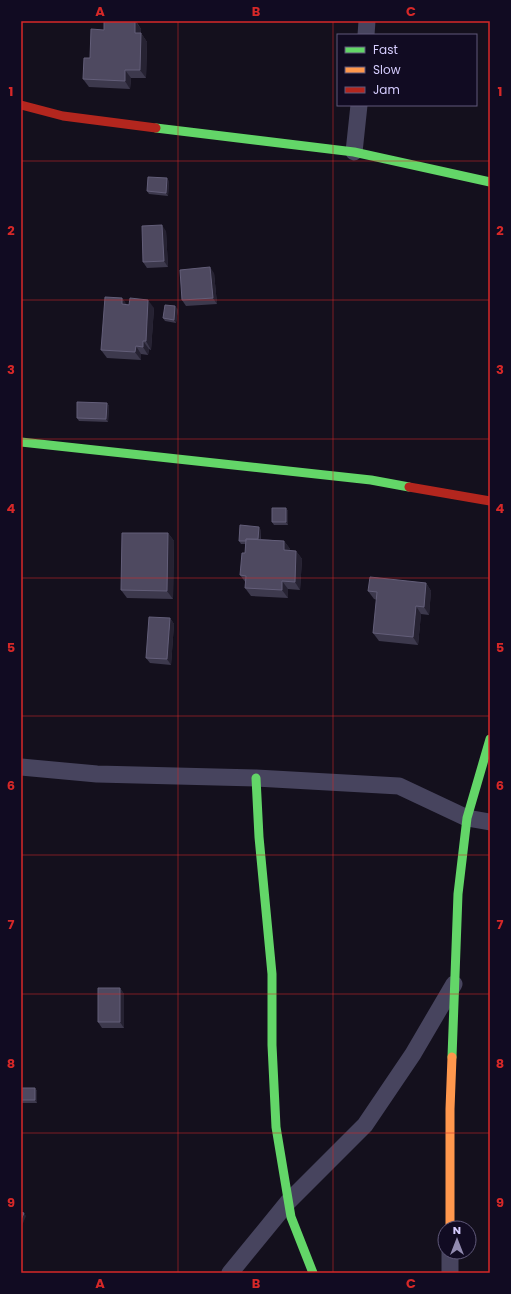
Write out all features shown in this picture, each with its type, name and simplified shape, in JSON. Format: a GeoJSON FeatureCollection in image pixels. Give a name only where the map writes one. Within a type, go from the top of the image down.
{"type":"FeatureCollection","features":[{"type":"Feature","properties":{"kind":"street"},"geometry":{"type":"LineString","coordinates":[[366,34],[367,21]]}},
{"type":"Feature","properties":{"kind":"street"},"geometry":{"type":"LineString","coordinates":[[21,105],[63,116],[354,152],[490,182]]}},
{"type":"Feature","properties":{"kind":"street"},"geometry":{"type":"LineString","coordinates":[[354,152],[359,106]]}},
{"type":"Feature","properties":{"kind":"street"},"geometry":{"type":"LineString","coordinates":[[21,442],[372,480],[490,500]]}},
{"type":"Feature","properties":{"kind":"street"},"geometry":{"type":"LineString","coordinates":[[450,1220],[450,1109],[458,894],[467,818],[490,739]]}},
{"type":"Feature","properties":{"kind":"street"},"geometry":{"type":"LineString","coordinates":[[21,767],[97,774],[256,778],[399,786],[467,818],[490,822]]}},
{"type":"Feature","properties":{"kind":"street"},"geometry":{"type":"LineString","coordinates":[[256,778],[259,837],[272,974],[272,1045],[276,1126],[291,1217],[312,1273]]}},
{"type":"Feature","properties":{"kind":"street"},"geometry":{"type":"LineString","coordinates":[[230,1273],[288,1202],[365,1125],[413,1054],[454,984]]}},
{"type":"Feature","properties":{"kind":"street"},"geometry":{"type":"LineString","coordinates":[[450,1260],[450,1273]]}},
{"type":"Feature","properties":{"kind":"building"},"geometry":{"type":"Polygon","coordinates":[[[104,21],[135,21],[135,33],[141,33],[140,70],[125,70],[125,81],[83,79],[84,58],[90,58],[91,29],[104,30],[104,21]]]}},
{"type":"Feature","properties":{"kind":"building"},"geometry":{"type":"Polygon","coordinates":[[[148,177],[167,178],[166,193],[147,191],[148,177]]]}},
{"type":"Feature","properties":{"kind":"building"},"geometry":{"type":"Polygon","coordinates":[[[162,225],[164,261],[143,262],[142,226],[162,225]]]}},
{"type":"Feature","properties":{"kind":"building"},"geometry":{"type":"Polygon","coordinates":[[[210,267],[213,298],[182,300],[180,270],[210,267]]]}},
{"type":"Feature","properties":{"kind":"building"},"geometry":{"type":"Polygon","coordinates":[[[105,297],[122,298],[122,304],[129,305],[130,298],[148,300],[146,341],[143,341],[143,347],[136,346],[135,352],[101,350],[105,297]]]}},
{"type":"Feature","properties":{"kind":"building"},"geometry":{"type":"Polygon","coordinates":[[[165,305],[175,306],[174,320],[163,318],[165,305]]]}},
{"type":"Feature","properties":{"kind":"building"},"geometry":{"type":"Polygon","coordinates":[[[77,402],[107,403],[106,419],[77,418],[77,402]]]}},
{"type":"Feature","properties":{"kind":"building"},"geometry":{"type":"Polygon","coordinates":[[[272,508],[286,508],[286,522],[272,522],[272,508]]]}},
{"type":"Feature","properties":{"kind":"building"},"geometry":{"type":"Polygon","coordinates":[[[240,525],[259,527],[258,539],[246,539],[246,541],[239,541],[240,525]]]}},
{"type":"Feature","properties":{"kind":"building"},"geometry":{"type":"Polygon","coordinates":[[[122,533],[168,533],[167,591],[121,590],[122,533]]]}},
{"type":"Feature","properties":{"kind":"building"},"geometry":{"type":"Polygon","coordinates":[[[246,539],[284,541],[284,550],[296,551],[295,582],[282,581],[282,590],[245,588],[246,576],[240,575],[242,553],[245,553],[246,539]]]}},
{"type":"Feature","properties":{"kind":"building"},"geometry":{"type":"Polygon","coordinates":[[[370,577],[426,583],[424,607],[416,606],[413,637],[373,633],[377,592],[368,591],[370,577]]]}},
{"type":"Feature","properties":{"kind":"building"},"geometry":{"type":"Polygon","coordinates":[[[149,617],[170,618],[167,659],[146,658],[149,617]]]}},
{"type":"Feature","properties":{"kind":"building"},"geometry":{"type":"Polygon","coordinates":[[[98,988],[120,988],[120,1022],[98,1022],[98,988]]]}},
{"type":"Feature","properties":{"kind":"building"},"geometry":{"type":"Polygon","coordinates":[[[21,1088],[35,1088],[35,1100],[21,1100],[21,1088]]]}},
{"type":"Feature","properties":{"kind":"building"},"geometry":{"type":"Polygon","coordinates":[[[21,1212],[24,1213],[21,1220],[21,1212]]]}},
{"type":"Feature","properties":{"kind":"traffic: fast"},"geometry":{"type":"LineString","coordinates":[[156,128],[354,152],[490,182]]}},
{"type":"Feature","properties":{"kind":"traffic: fast"},"geometry":{"type":"LineString","coordinates":[[21,442],[371,480],[409,487]]}},
{"type":"Feature","properties":{"kind":"traffic: fast"},"geometry":{"type":"LineString","coordinates":[[452,1057],[458,894],[467,818],[490,739]]}},
{"type":"Feature","properties":{"kind":"traffic: fast"},"geometry":{"type":"LineString","coordinates":[[256,778],[259,837],[272,974],[272,1045],[276,1127],[291,1217],[313,1273]]}},
{"type":"Feature","properties":{"kind":"traffic: slow"},"geometry":{"type":"LineString","coordinates":[[450,1220],[450,1109],[452,1057]]}},
{"type":"Feature","properties":{"kind":"traffic: jam"},"geometry":{"type":"LineString","coordinates":[[21,105],[63,116],[156,128]]}},
{"type":"Feature","properties":{"kind":"traffic: jam"},"geometry":{"type":"LineString","coordinates":[[409,487],[490,501]]}}]}
